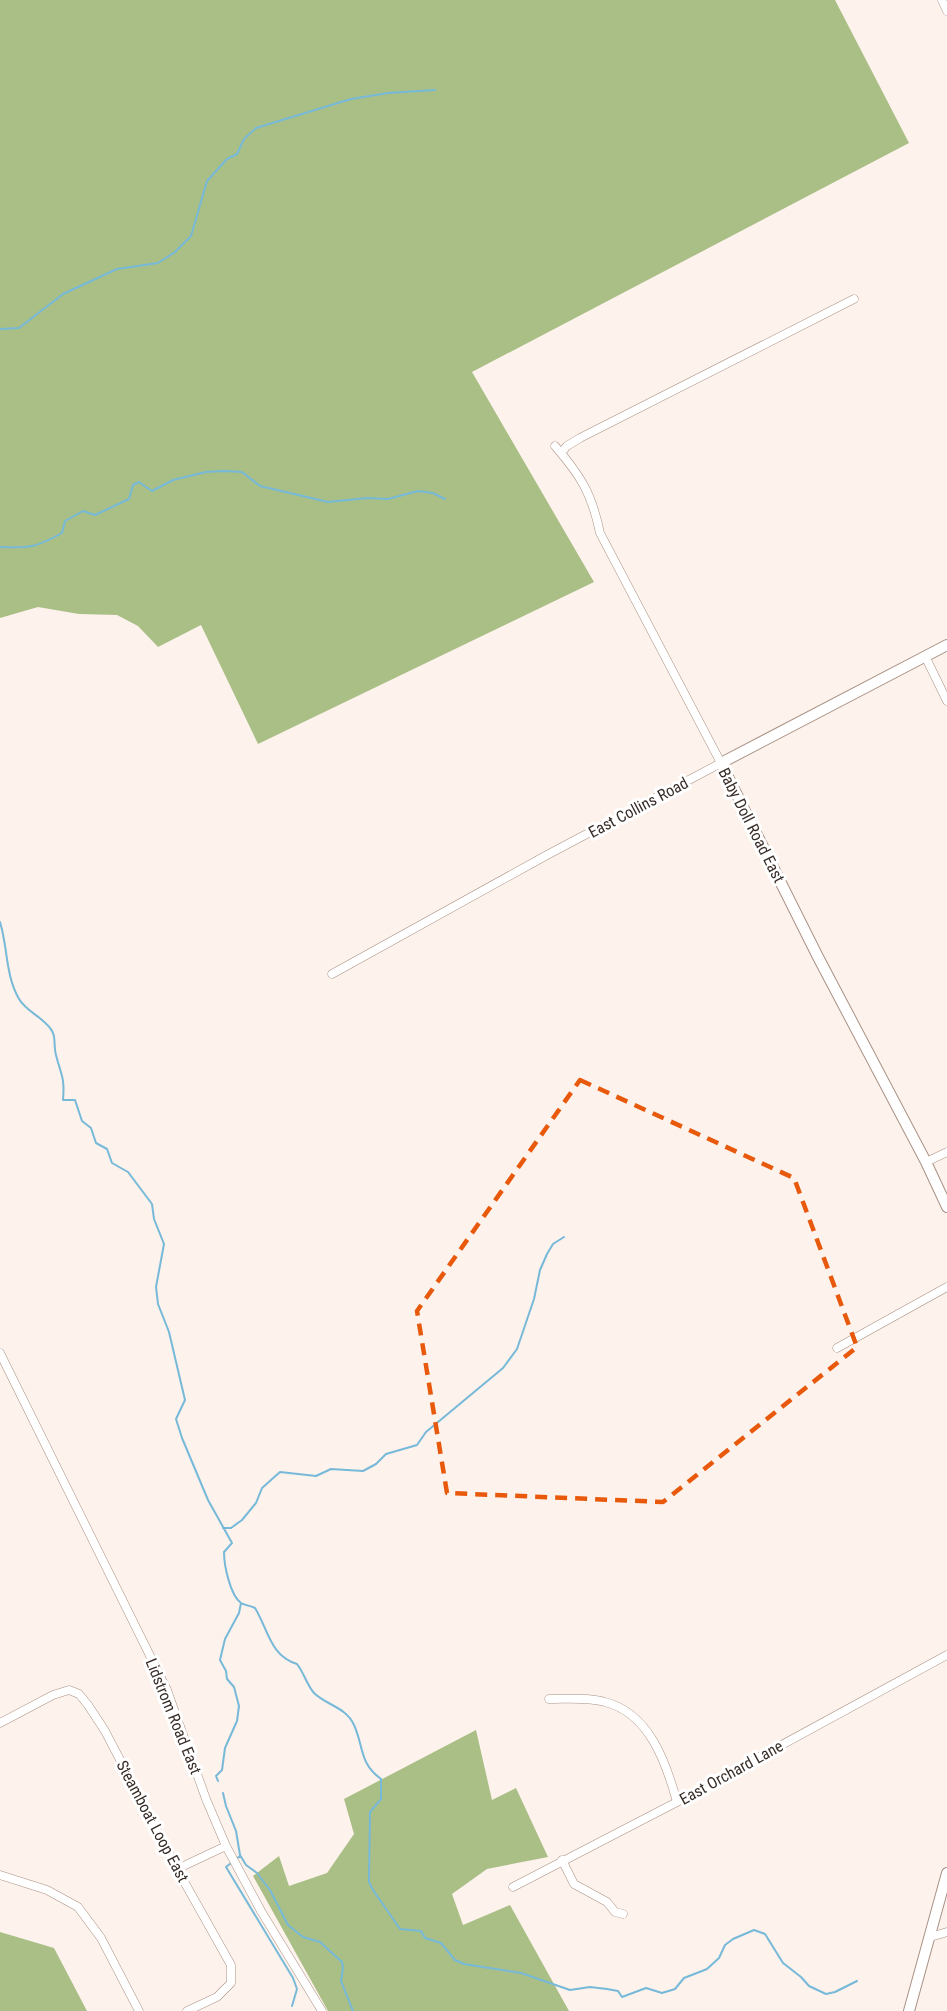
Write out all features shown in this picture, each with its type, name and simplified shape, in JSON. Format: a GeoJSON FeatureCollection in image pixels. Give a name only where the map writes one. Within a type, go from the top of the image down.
{"type":"FeatureCollection","features":[{"type":"Feature","properties":{"kind":"street"},"geometry":{"type":"LineString","coordinates":[[942,0],[947,11]]}},
{"type":"Feature","properties":{"kind":"street","name":"Baby Doll Road East"},"geometry":{"type":"LineString","coordinates":[[854,299],[558,450],[576,471],[595,506],[600,533],[721,763],[814,950],[926,1162],[947,1207]]}},
{"type":"Feature","properties":{"kind":"street","name":"East Collins Road"},"geometry":{"type":"LineString","coordinates":[[332,974],[547,855],[947,645]]}},
{"type":"Feature","properties":{"kind":"street"},"geometry":{"type":"LineString","coordinates":[[925,656],[947,701]]}},
{"type":"Feature","properties":{"kind":"street"},"geometry":{"type":"LineString","coordinates":[[926,1162],[947,1152]]}},
{"type":"Feature","properties":{"kind":"street"},"geometry":{"type":"LineString","coordinates":[[837,1348],[947,1287]]}},
{"type":"Feature","properties":{"kind":"street","name":"Lidstrom Road East"},"geometry":{"type":"LineString","coordinates":[[0,1353],[167,1690],[206,1799],[226,1846],[261,1911],[322,2011]]}},
{"type":"Feature","properties":{"kind":"street","name":"East Orchard Lane"},"geometry":{"type":"LineString","coordinates":[[513,1887],[677,1802],[947,1655]]}},
{"type":"Feature","properties":{"kind":"street","name":"Steamboat Loop East"},"geometry":{"type":"LineString","coordinates":[[0,1723],[54,1695],[69,1690],[79,1694],[105,1731],[177,1869],[231,1965],[231,1983],[217,1997],[187,2011]]}},
{"type":"Feature","properties":{"kind":"street"},"geometry":{"type":"LineString","coordinates":[[549,1699],[588,1699],[606,1702],[626,1710],[643,1726],[659,1750],[677,1802]]}},
{"type":"Feature","properties":{"kind":"street"},"geometry":{"type":"LineString","coordinates":[[177,1869],[226,1846]]}},
{"type":"Feature","properties":{"kind":"street"},"geometry":{"type":"LineString","coordinates":[[562,1860],[574,1884],[607,1902],[615,1912],[623,1914]]}},
{"type":"Feature","properties":{"kind":"street"},"geometry":{"type":"LineString","coordinates":[[909,2011],[947,1873]]}},
{"type":"Feature","properties":{"kind":"street"},"geometry":{"type":"LineString","coordinates":[[0,1875],[47,1890],[78,1907],[101,1938],[139,2011]]}},
{"type":"Feature","properties":{"kind":"street"},"geometry":{"type":"LineString","coordinates":[[930,1937],[947,1932]]}},
{"type":"Feature","properties":{"kind":"highlighted area"},"geometry":{"type":"Polygon","coordinates":[[[580,1080],[794,1178],[857,1347],[663,1502],[447,1493],[417,1311],[580,1080]]]}},
{"type":"Feature","properties":{"kind":"green space"},"geometry":{"type":"Polygon","coordinates":[[[0,0],[835,0],[909,143],[472,372],[594,582],[258,744],[201,625],[158,647],[138,626],[117,615],[79,614],[38,607],[0,618],[0,0]]]}},
{"type":"Feature","properties":{"kind":"green space"},"geometry":{"type":"Polygon","coordinates":[[[476,1730],[492,1800],[516,1788],[548,1857],[487,1869],[452,1894],[463,1925],[510,1905],[569,2011],[328,2011],[253,1876],[279,1856],[289,1886],[327,1873],[354,1834],[344,1799],[476,1730]]]}},
{"type":"Feature","properties":{"kind":"green space"},"geometry":{"type":"Polygon","coordinates":[[[0,1932],[54,1948],[87,2011],[0,2011],[0,1932]]]}},
{"type":"Feature","properties":{"kind":"waterway"},"geometry":{"type":"LineString","coordinates":[[0,329],[19,328],[63,294],[117,269],[158,263],[175,252],[191,236],[207,181],[227,159],[237,154],[244,139],[256,128],[351,99],[388,93],[435,90]]}},
{"type":"Feature","properties":{"kind":"waterway"},"geometry":{"type":"LineString","coordinates":[[0,547],[26,547],[45,542],[62,533],[65,521],[83,511],[95,515],[129,499],[133,485],[139,482],[152,491],[173,480],[206,472],[242,472],[260,486],[328,502],[367,498],[388,499],[418,491],[433,493],[445,499]]}},
{"type":"Feature","properties":{"kind":"waterway"},"geometry":{"type":"LineString","coordinates":[[0,922],[14,990],[22,1003],[52,1031],[63,1081],[63,1100],[75,1100],[82,1121],[91,1128],[96,1143],[107,1149],[112,1163],[128,1172],[152,1204],[154,1219],[164,1244],[156,1287],[158,1304],[169,1332],[185,1400],[176,1419],[208,1500],[232,1543],[224,1552],[226,1572],[231,1587],[241,1603],[255,1608],[275,1648],[281,1655],[297,1664],[314,1693],[341,1710],[350,1719],[357,1733],[365,1761],[381,1779],[381,1799],[370,1812],[369,1882],[400,1929],[421,1931],[425,1938],[441,1943],[455,1960],[464,1964],[521,1973],[570,1990],[590,1987],[618,1991],[622,1997],[646,1988],[662,1993],[675,1989],[684,1978],[707,1969],[719,1958],[725,1945],[733,1939],[754,1930],[765,1934],[783,1963],[809,1986],[826,1994],[857,1981]]}},
{"type":"Feature","properties":{"kind":"waterway"},"geometry":{"type":"LineString","coordinates":[[223,1528],[231,1528],[242,1520],[256,1503],[262,1488],[280,1472],[316,1476],[331,1469],[363,1471],[376,1464],[386,1454],[417,1445],[426,1432],[503,1368],[517,1349],[534,1299],[540,1270],[553,1244],[564,1237]]}},
{"type":"Feature","properties":{"kind":"waterway"},"geometry":{"type":"LineString","coordinates":[[218,1781],[216,1776],[222,1770],[225,1748],[237,1721],[239,1706],[234,1687],[227,1679],[226,1671],[220,1660],[225,1639],[239,1613],[241,1603]]}},
{"type":"Feature","properties":{"kind":"waterway"},"geometry":{"type":"LineString","coordinates":[[223,1793],[236,1831],[240,1855],[246,1865],[257,1873],[270,1890],[288,1925],[303,1937],[320,1942],[342,1962],[341,1981],[353,2011]]}},
{"type":"Feature","properties":{"kind":"waterway"},"geometry":{"type":"LineString","coordinates":[[240,1856],[226,1867],[293,1978],[297,1989],[292,2006]]}}]}
